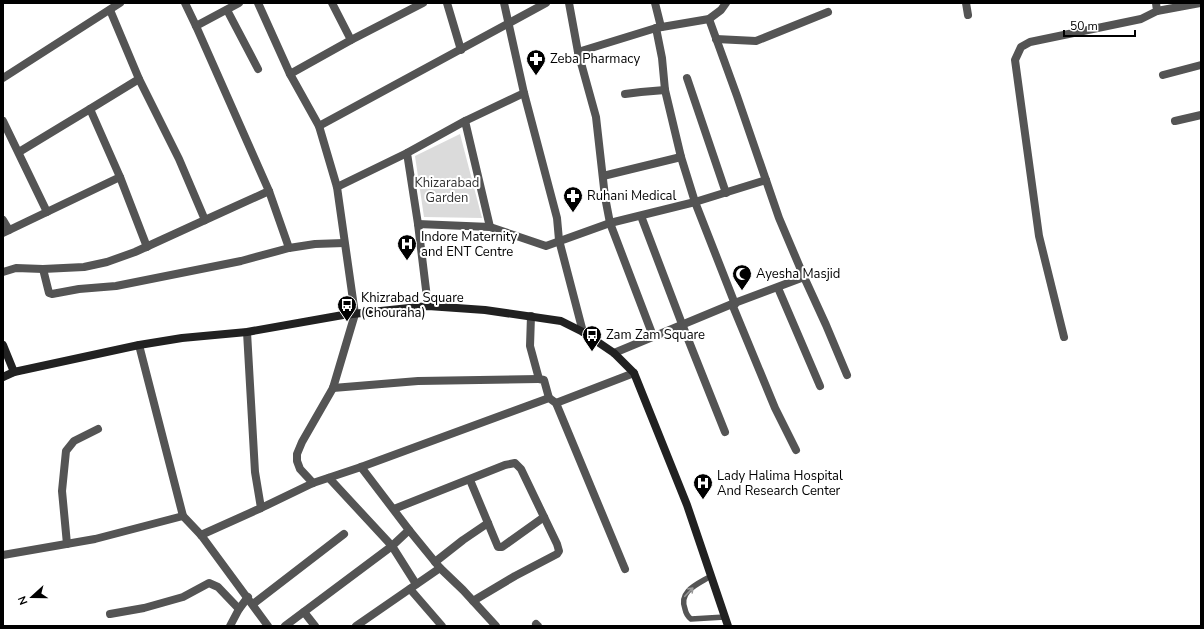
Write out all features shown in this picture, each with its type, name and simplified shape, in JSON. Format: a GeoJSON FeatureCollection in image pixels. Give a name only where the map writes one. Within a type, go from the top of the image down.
{"type":"FeatureCollection","features":[{"type":"Feature","properties":{"kind":"main road"},"geometry":{"type":"LineString","coordinates":[[3,377],[14,372],[139,345],[182,338],[247,332],[355,314],[428,306],[485,310],[561,321],[583,332],[614,353],[634,373],[687,505],[728,626]]}},
{"type":"Feature","properties":{"kind":"main road"},"geometry":{"type":"LineString","coordinates":[[3,345],[14,372]]}},
{"type":"Feature","properties":{"kind":"street"},"geometry":{"type":"LineString","coordinates":[[3,78],[120,3]]}},
{"type":"Feature","properties":{"kind":"street"},"geometry":{"type":"LineString","coordinates":[[185,3],[269,191],[289,248]]}},
{"type":"Feature","properties":{"kind":"street"},"geometry":{"type":"LineString","coordinates":[[196,26],[239,3]]}},
{"type":"Feature","properties":{"kind":"street"},"geometry":{"type":"LineString","coordinates":[[258,3],[290,74],[320,126],[337,187],[355,314],[333,388],[302,442],[298,454],[297,461],[300,469],[314,483]]}},
{"type":"Feature","properties":{"kind":"street"},"geometry":{"type":"LineString","coordinates":[[332,3],[351,40]]}},
{"type":"Feature","properties":{"kind":"street"},"geometry":{"type":"LineString","coordinates":[[290,74],[351,40],[423,3]]}},
{"type":"Feature","properties":{"kind":"street"},"geometry":{"type":"LineString","coordinates":[[447,3],[461,50]]}},
{"type":"Feature","properties":{"kind":"street"},"geometry":{"type":"LineString","coordinates":[[504,3],[524,93],[557,218],[559,240],[583,332]]}},
{"type":"Feature","properties":{"kind":"street"},"geometry":{"type":"LineString","coordinates":[[320,126],[546,3]]}},
{"type":"Feature","properties":{"kind":"street"},"geometry":{"type":"LineString","coordinates":[[569,3],[578,52],[596,117],[610,223],[653,336]]}},
{"type":"Feature","properties":{"kind":"street"},"geometry":{"type":"LineString","coordinates":[[655,3],[659,27],[665,90],[681,156],[695,202],[775,408],[796,450]]}},
{"type":"Feature","properties":{"kind":"street"},"geometry":{"type":"LineString","coordinates":[[578,52],[659,27],[709,19],[721,10],[726,3]]}},
{"type":"Feature","properties":{"kind":"street"},"geometry":{"type":"LineString","coordinates":[[966,3],[968,16]]}},
{"type":"Feature","properties":{"kind":"street"},"geometry":{"type":"LineString","coordinates":[[1064,337],[1039,236],[1015,60],[1021,47],[1030,42],[1141,19],[1157,7],[1200,3]]}},
{"type":"Feature","properties":{"kind":"street"},"geometry":{"type":"LineString","coordinates":[[110,10],[139,79],[180,159],[205,220]]}},
{"type":"Feature","properties":{"kind":"street"},"geometry":{"type":"LineString","coordinates":[[227,10],[258,69]]}},
{"type":"Feature","properties":{"kind":"street"},"geometry":{"type":"LineString","coordinates":[[716,38],[756,41],[828,12]]}},
{"type":"Feature","properties":{"kind":"street"},"geometry":{"type":"LineString","coordinates":[[709,19],[779,218],[847,375]]}},
{"type":"Feature","properties":{"kind":"street"},"geometry":{"type":"LineString","coordinates":[[1164,75],[1201,65]]}},
{"type":"Feature","properties":{"kind":"street"},"geometry":{"type":"LineString","coordinates":[[687,78],[726,193]]}},
{"type":"Feature","properties":{"kind":"street"},"geometry":{"type":"LineString","coordinates":[[19,152],[139,79]]}},
{"type":"Feature","properties":{"kind":"street"},"geometry":{"type":"LineString","coordinates":[[625,94],[665,90]]}},
{"type":"Feature","properties":{"kind":"street"},"geometry":{"type":"LineString","coordinates":[[337,187],[407,153],[465,121],[524,93]]}},
{"type":"Feature","properties":{"kind":"street"},"geometry":{"type":"LineString","coordinates":[[90,109],[120,177],[147,246]]}},
{"type":"Feature","properties":{"kind":"street"},"geometry":{"type":"LineString","coordinates":[[1175,121],[1201,115]]}},
{"type":"Feature","properties":{"kind":"street"},"geometry":{"type":"LineString","coordinates":[[3,121],[47,212]]}},
{"type":"Feature","properties":{"kind":"street"},"geometry":{"type":"LineString","coordinates":[[465,121],[490,227]]}},
{"type":"Feature","properties":{"kind":"street"},"geometry":{"type":"LineString","coordinates":[[407,153],[418,224],[428,306]]}},
{"type":"Feature","properties":{"kind":"street"},"geometry":{"type":"LineString","coordinates":[[603,176],[681,156]]}},
{"type":"Feature","properties":{"kind":"street"},"geometry":{"type":"LineString","coordinates":[[3,220],[6,231],[120,177]]}},
{"type":"Feature","properties":{"kind":"street"},"geometry":{"type":"LineString","coordinates":[[418,224],[490,227],[546,246],[559,240],[610,223],[695,202],[766,180]]}},
{"type":"Feature","properties":{"kind":"street"},"geometry":{"type":"LineString","coordinates":[[3,272],[16,268],[43,269],[84,266],[107,262],[147,246],[269,191]]}},
{"type":"Feature","properties":{"kind":"street"},"geometry":{"type":"LineString","coordinates":[[640,216],[725,432]]}},
{"type":"Feature","properties":{"kind":"street"},"geometry":{"type":"LineString","coordinates":[[43,269],[49,293],[52,294],[79,289],[116,286],[241,261],[289,248],[315,244],[344,243]]}},
{"type":"Feature","properties":{"kind":"street"},"geometry":{"type":"LineString","coordinates":[[614,353],[682,324],[804,277]]}},
{"type":"Feature","properties":{"kind":"street"},"geometry":{"type":"LineString","coordinates":[[778,288],[820,386]]}},
{"type":"Feature","properties":{"kind":"street"},"geometry":{"type":"LineString","coordinates":[[531,316],[530,346],[539,379]]}},
{"type":"Feature","properties":{"kind":"street"},"geometry":{"type":"LineString","coordinates":[[247,332],[255,472],[261,508]]}},
{"type":"Feature","properties":{"kind":"street"},"geometry":{"type":"LineString","coordinates":[[139,345],[183,516],[201,535],[268,626]]}},
{"type":"Feature","properties":{"kind":"street"},"geometry":{"type":"LineString","coordinates":[[201,535],[314,483],[634,373]]}},
{"type":"Feature","properties":{"kind":"street"},"geometry":{"type":"LineString","coordinates":[[333,388],[418,381],[544,380],[625,569]]}},
{"type":"Feature","properties":{"kind":"street"},"geometry":{"type":"LineString","coordinates":[[67,544],[62,492],[66,451],[74,441],[98,428]]}},
{"type":"Feature","properties":{"kind":"street"},"geometry":{"type":"LineString","coordinates":[[394,509],[505,465],[515,463],[522,469],[559,551],[557,554],[515,576],[473,601]]}},
{"type":"Feature","properties":{"kind":"street"},"geometry":{"type":"LineString","coordinates":[[361,467],[438,565],[496,626]]}},
{"type":"Feature","properties":{"kind":"street"},"geometry":{"type":"LineString","coordinates":[[329,478],[392,546],[413,586],[442,626]]}},
{"type":"Feature","properties":{"kind":"street"},"geometry":{"type":"LineString","coordinates":[[470,480],[498,547],[500,548],[544,517]]}},
{"type":"Feature","properties":{"kind":"street"},"geometry":{"type":"LineString","coordinates":[[3,555],[95,539],[183,516]]}},
{"type":"Feature","properties":{"kind":"street"},"geometry":{"type":"LineString","coordinates":[[361,625],[413,586],[438,565],[463,540],[488,523]]}},
{"type":"Feature","properties":{"kind":"street"},"geometry":{"type":"LineString","coordinates":[[285,626],[392,546],[409,530]]}},
{"type":"Feature","properties":{"kind":"street"},"geometry":{"type":"LineString","coordinates":[[253,604],[344,534]]}},
{"type":"Feature","properties":{"kind":"street"},"geometry":{"type":"LineString","coordinates":[[110,614],[144,608],[178,598],[208,583],[218,587],[239,609]]}},
{"type":"Feature","properties":{"kind":"street"},"geometry":{"type":"LineString","coordinates":[[230,626],[239,609],[248,597]]}},
{"type":"Feature","properties":{"kind":"street"},"geometry":{"type":"LineString","coordinates":[[304,612],[315,626]]}},
{"type":"Feature","properties":{"kind":"lane"},"geometry":{"type":"LineString","coordinates":[[711,576],[690,589],[684,596],[682,602],[685,611],[687,616],[691,619],[725,617]]}},
{"type":"Feature","properties":{"kind":"green space","name":"Khizarabad Garden"},"geometry":{"type":"Polygon","coordinates":[[[460,134],[482,218],[424,217],[415,156],[460,134]]]}},
{"type":"Feature","properties":{"kind":"place","name":"Zeba Pharmacy"},"geometry":{"type":"Point","coordinates":[536,76]}},
{"type":"Feature","properties":{"kind":"place","name":"Ruhani Medical"},"geometry":{"type":"Point","coordinates":[573,213]}},
{"type":"Feature","properties":{"kind":"place","name":"Indore Maternity and ENT Centre"},"geometry":{"type":"Point","coordinates":[407,261]}},
{"type":"Feature","properties":{"kind":"place","name":"Ayesha Masjid"},"geometry":{"type":"Point","coordinates":[742,291]}},
{"type":"Feature","properties":{"kind":"place","name":"Khizrabad Square (Chouraha)"},"geometry":{"type":"Point","coordinates":[347,322]}},
{"type":"Feature","properties":{"kind":"place","name":"Zam Zam Square"},"geometry":{"type":"Point","coordinates":[592,352]}},
{"type":"Feature","properties":{"kind":"place","name":"Lady Halima Hospital And Research Center"},"geometry":{"type":"Point","coordinates":[703,500]}}]}
